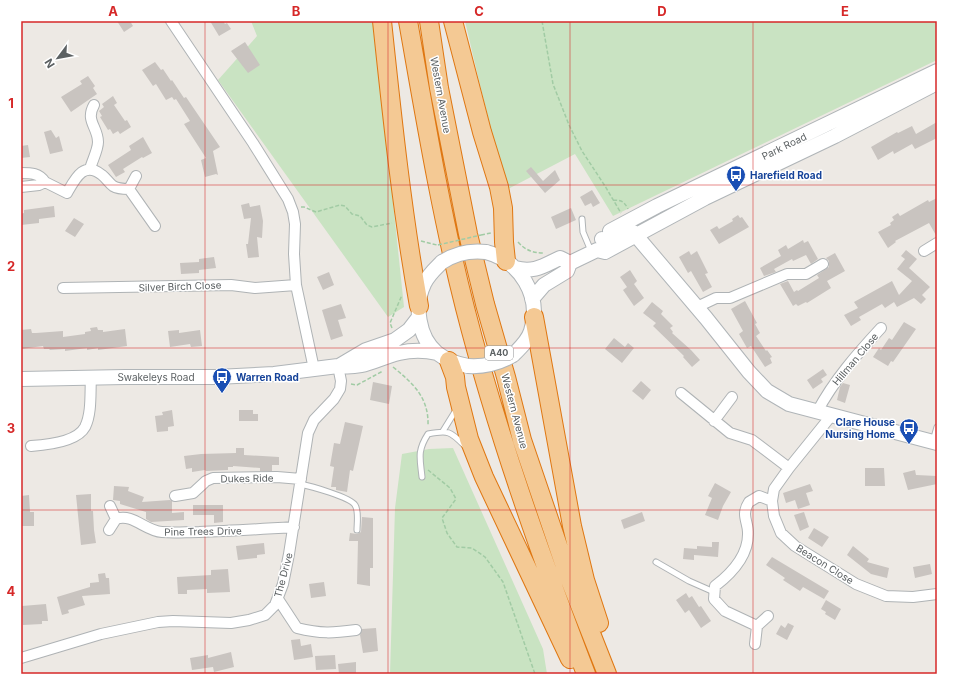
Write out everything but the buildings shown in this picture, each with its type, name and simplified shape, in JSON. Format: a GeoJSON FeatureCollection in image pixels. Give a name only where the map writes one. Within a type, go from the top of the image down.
{"type":"FeatureCollection","features":[{"type":"Feature","properties":{"kind":"highway"},"geometry":{"type":"LineString","coordinates":[[382,21],[393,124],[419,312]]}},
{"type":"Feature","properties":{"kind":"highway","name":"Western Avenue"},"geometry":{"type":"LineString","coordinates":[[408,21],[440,198],[466,309],[486,382],[525,506],[586,674]]}},
{"type":"Feature","properties":{"kind":"highway","name":"Western Avenue"},"geometry":{"type":"LineString","coordinates":[[429,21],[439,88],[468,234],[485,304],[522,440],[568,575],[607,674]]}},
{"type":"Feature","properties":{"kind":"highway"},"geometry":{"type":"LineString","coordinates":[[453,21],[480,125],[499,187],[503,208],[504,242],[510,264]]}},
{"type":"Feature","properties":{"kind":"highway"},"geometry":{"type":"LineString","coordinates":[[534,317],[572,526],[593,607],[619,674]]}},
{"type":"Feature","properties":{"kind":"highway"},"geometry":{"type":"LineString","coordinates":[[443,357],[455,377],[464,422],[475,456],[493,498],[577,674]]}},
{"type":"Feature","properties":{"kind":"main road","name":"Park Road"},"geometry":{"type":"LineString","coordinates":[[532,299],[544,285],[567,271],[570,263],[596,247],[628,216],[937,71]]}},
{"type":"Feature","properties":{"kind":"main road","name":"Park Road"},"geometry":{"type":"LineString","coordinates":[[596,247],[605,252],[705,198],[835,136],[937,83]]}},
{"type":"Feature","properties":{"kind":"main road"},"geometry":{"type":"LineString","coordinates":[[636,235],[697,307],[748,372],[767,391],[789,404],[935,442]]}},
{"type":"Feature","properties":{"kind":"main road"},"geometry":{"type":"LineString","coordinates":[[510,264],[522,276],[528,286],[532,299],[534,317],[531,332],[522,347],[513,355],[490,365],[468,366],[443,357],[429,345],[425,337],[419,312],[421,292],[425,282],[442,262],[451,256],[462,252],[473,251],[494,254],[523,270],[540,268],[560,258],[570,263]]}},
{"type":"Feature","properties":{"kind":"main road","name":"Swakeleys Road"},"geometry":{"type":"LineString","coordinates":[[338,366],[366,350],[395,340],[409,330],[419,312]]}},
{"type":"Feature","properties":{"kind":"main road","name":"Swakeleys Road"},"geometry":{"type":"LineString","coordinates":[[21,379],[91,377],[217,377],[274,374],[338,366],[351,368],[368,364],[399,353],[414,351],[426,350],[443,357]]}},
{"type":"Feature","properties":{"kind":"street"},"geometry":{"type":"LineString","coordinates":[[171,21],[253,143],[288,199],[294,224],[296,286],[314,369]]}},
{"type":"Feature","properties":{"kind":"street"},"geometry":{"type":"LineString","coordinates":[[90,169],[98,141],[91,118],[94,105]]}},
{"type":"Feature","properties":{"kind":"street"},"geometry":{"type":"LineString","coordinates":[[21,173],[37,174],[45,182],[67,193],[80,173],[90,169],[101,174],[113,186],[129,189]]}},
{"type":"Feature","properties":{"kind":"street"},"geometry":{"type":"LineString","coordinates":[[129,189],[136,176]]}},
{"type":"Feature","properties":{"kind":"street"},"geometry":{"type":"LineString","coordinates":[[21,187],[39,185],[45,182]]}},
{"type":"Feature","properties":{"kind":"street"},"geometry":{"type":"LineString","coordinates":[[129,189],[154,226]]}},
{"type":"Feature","properties":{"kind":"street"},"geometry":{"type":"LineString","coordinates":[[924,251],[937,243]]}},
{"type":"Feature","properties":{"kind":"street"},"geometry":{"type":"LineString","coordinates":[[697,307],[716,298],[730,298],[787,274],[806,274],[823,264]]}},
{"type":"Feature","properties":{"kind":"street","name":"Silver Birch Close"},"geometry":{"type":"LineString","coordinates":[[63,288],[231,285],[255,288],[296,286]]}},
{"type":"Feature","properties":{"kind":"street","name":"Hillman Close"},"geometry":{"type":"LineString","coordinates":[[817,412],[825,396],[848,365],[882,328]]}},
{"type":"Feature","properties":{"kind":"street"},"geometry":{"type":"LineString","coordinates":[[338,366],[341,382]]}},
{"type":"Feature","properties":{"kind":"street"},"geometry":{"type":"LineString","coordinates":[[31,446],[51,444],[62,441],[74,436],[82,430],[87,421],[91,377]]}},
{"type":"Feature","properties":{"kind":"street","name":"The Drive"},"geometry":{"type":"LineString","coordinates":[[21,658],[101,634],[158,622],[173,621],[231,623],[266,615],[278,599],[287,567],[306,442],[310,425],[334,399],[340,389],[341,382]]}},
{"type":"Feature","properties":{"kind":"street"},"geometry":{"type":"LineString","coordinates":[[681,393],[730,433],[752,440],[789,468]]}},
{"type":"Feature","properties":{"kind":"street"},"geometry":{"type":"LineString","coordinates":[[714,421],[732,397]]}},
{"type":"Feature","properties":{"kind":"street"},"geometry":{"type":"LineString","coordinates":[[758,626],[725,611],[714,599],[715,586],[737,565],[746,550],[748,533],[745,514],[748,502],[759,496],[772,501],[774,489],[831,416]]}},
{"type":"Feature","properties":{"kind":"street","name":"Dukes Ride"},"geometry":{"type":"LineString","coordinates":[[175,496],[193,493],[206,481],[213,478],[277,477],[300,482]]}},
{"type":"Feature","properties":{"kind":"street","name":"Beacon Close"},"geometry":{"type":"LineString","coordinates":[[772,501],[774,516],[781,533],[786,538],[795,546],[856,584],[886,596],[913,597],[937,594]]}},
{"type":"Feature","properties":{"kind":"street"},"geometry":{"type":"LineString","coordinates":[[109,530],[116,519],[110,506]]}},
{"type":"Feature","properties":{"kind":"street","name":"Pine Trees Drive"},"geometry":{"type":"LineString","coordinates":[[116,519],[125,517],[151,529],[162,532],[221,531],[294,527]]}},
{"type":"Feature","properties":{"kind":"street"},"geometry":{"type":"LineString","coordinates":[[278,599],[297,628],[329,634],[356,630]]}},
{"type":"Feature","properties":{"kind":"street"},"geometry":{"type":"LineString","coordinates":[[755,644],[758,626],[768,616]]}},
{"type":"Feature","properties":{"kind":"lane"},"geometry":{"type":"LineString","coordinates":[[582,219],[584,237],[596,247]]}},
{"type":"Feature","properties":{"kind":"lane"},"geometry":{"type":"LineString","coordinates":[[443,431],[460,404]]}},
{"type":"Feature","properties":{"kind":"lane"},"geometry":{"type":"LineString","coordinates":[[935,442],[937,427]]}},
{"type":"Feature","properties":{"kind":"lane"},"geometry":{"type":"LineString","coordinates":[[422,477],[420,451],[421,444],[428,434],[443,431],[455,437],[475,456]]}},
{"type":"Feature","properties":{"kind":"lane"},"geometry":{"type":"LineString","coordinates":[[300,482],[354,503],[356,508],[357,530]]}},
{"type":"Feature","properties":{"kind":"lane"},"geometry":{"type":"LineString","coordinates":[[656,562],[714,592]]}},
{"type":"Feature","properties":{"kind":"path"},"geometry":{"type":"LineString","coordinates":[[542,21],[553,84],[569,125],[582,152],[613,200],[628,216]]}},
{"type":"Feature","properties":{"kind":"path"},"geometry":{"type":"LineString","coordinates":[[613,200],[621,200],[625,203],[628,216]]}},
{"type":"Feature","properties":{"kind":"path"},"geometry":{"type":"LineString","coordinates":[[291,208],[304,207],[316,212],[340,205],[346,206],[352,214],[360,216],[367,225],[372,227],[406,221]]}},
{"type":"Feature","properties":{"kind":"path"},"geometry":{"type":"LineString","coordinates":[[421,241],[438,245],[496,232]]}},
{"type":"Feature","properties":{"kind":"path"},"geometry":{"type":"LineString","coordinates":[[516,239],[523,248],[536,253],[543,253]]}},
{"type":"Feature","properties":{"kind":"path"},"geometry":{"type":"LineString","coordinates":[[390,323],[402,295]]}},
{"type":"Feature","properties":{"kind":"path"},"geometry":{"type":"LineString","coordinates":[[397,364],[392,366],[413,384],[424,400],[428,419],[428,434]]}},
{"type":"Feature","properties":{"kind":"path"},"geometry":{"type":"LineString","coordinates":[[341,382],[358,385],[385,370]]}},
{"type":"Feature","properties":{"kind":"path"},"geometry":{"type":"LineString","coordinates":[[421,464],[450,488],[456,499],[442,518],[447,533],[457,547],[472,548],[485,557],[504,582],[535,674]]}},
{"type":"Feature","properties":{"kind":"green space"},"geometry":{"type":"Polygon","coordinates":[[[251,21],[374,21],[404,307],[388,317],[218,80],[257,36],[251,21]]]}},
{"type":"Feature","properties":{"kind":"green space"},"geometry":{"type":"Polygon","coordinates":[[[465,21],[937,21],[937,60],[613,216],[575,154],[506,190],[465,21]]]}},
{"type":"Feature","properties":{"kind":"green space"},"geometry":{"type":"Polygon","coordinates":[[[453,448],[543,649],[547,674],[390,674],[395,508],[402,454],[429,449],[453,448]]]}},
{"type":"Feature","properties":{"kind":"place","name":"Harefield Road"},"geometry":{"type":"Point","coordinates":[736,192]}},
{"type":"Feature","properties":{"kind":"place","name":"Warren Road"},"geometry":{"type":"Point","coordinates":[222,394]}},
{"type":"Feature","properties":{"kind":"place","name":"Clare House Nursing Home"},"geometry":{"type":"Point","coordinates":[909,445]}}]}
